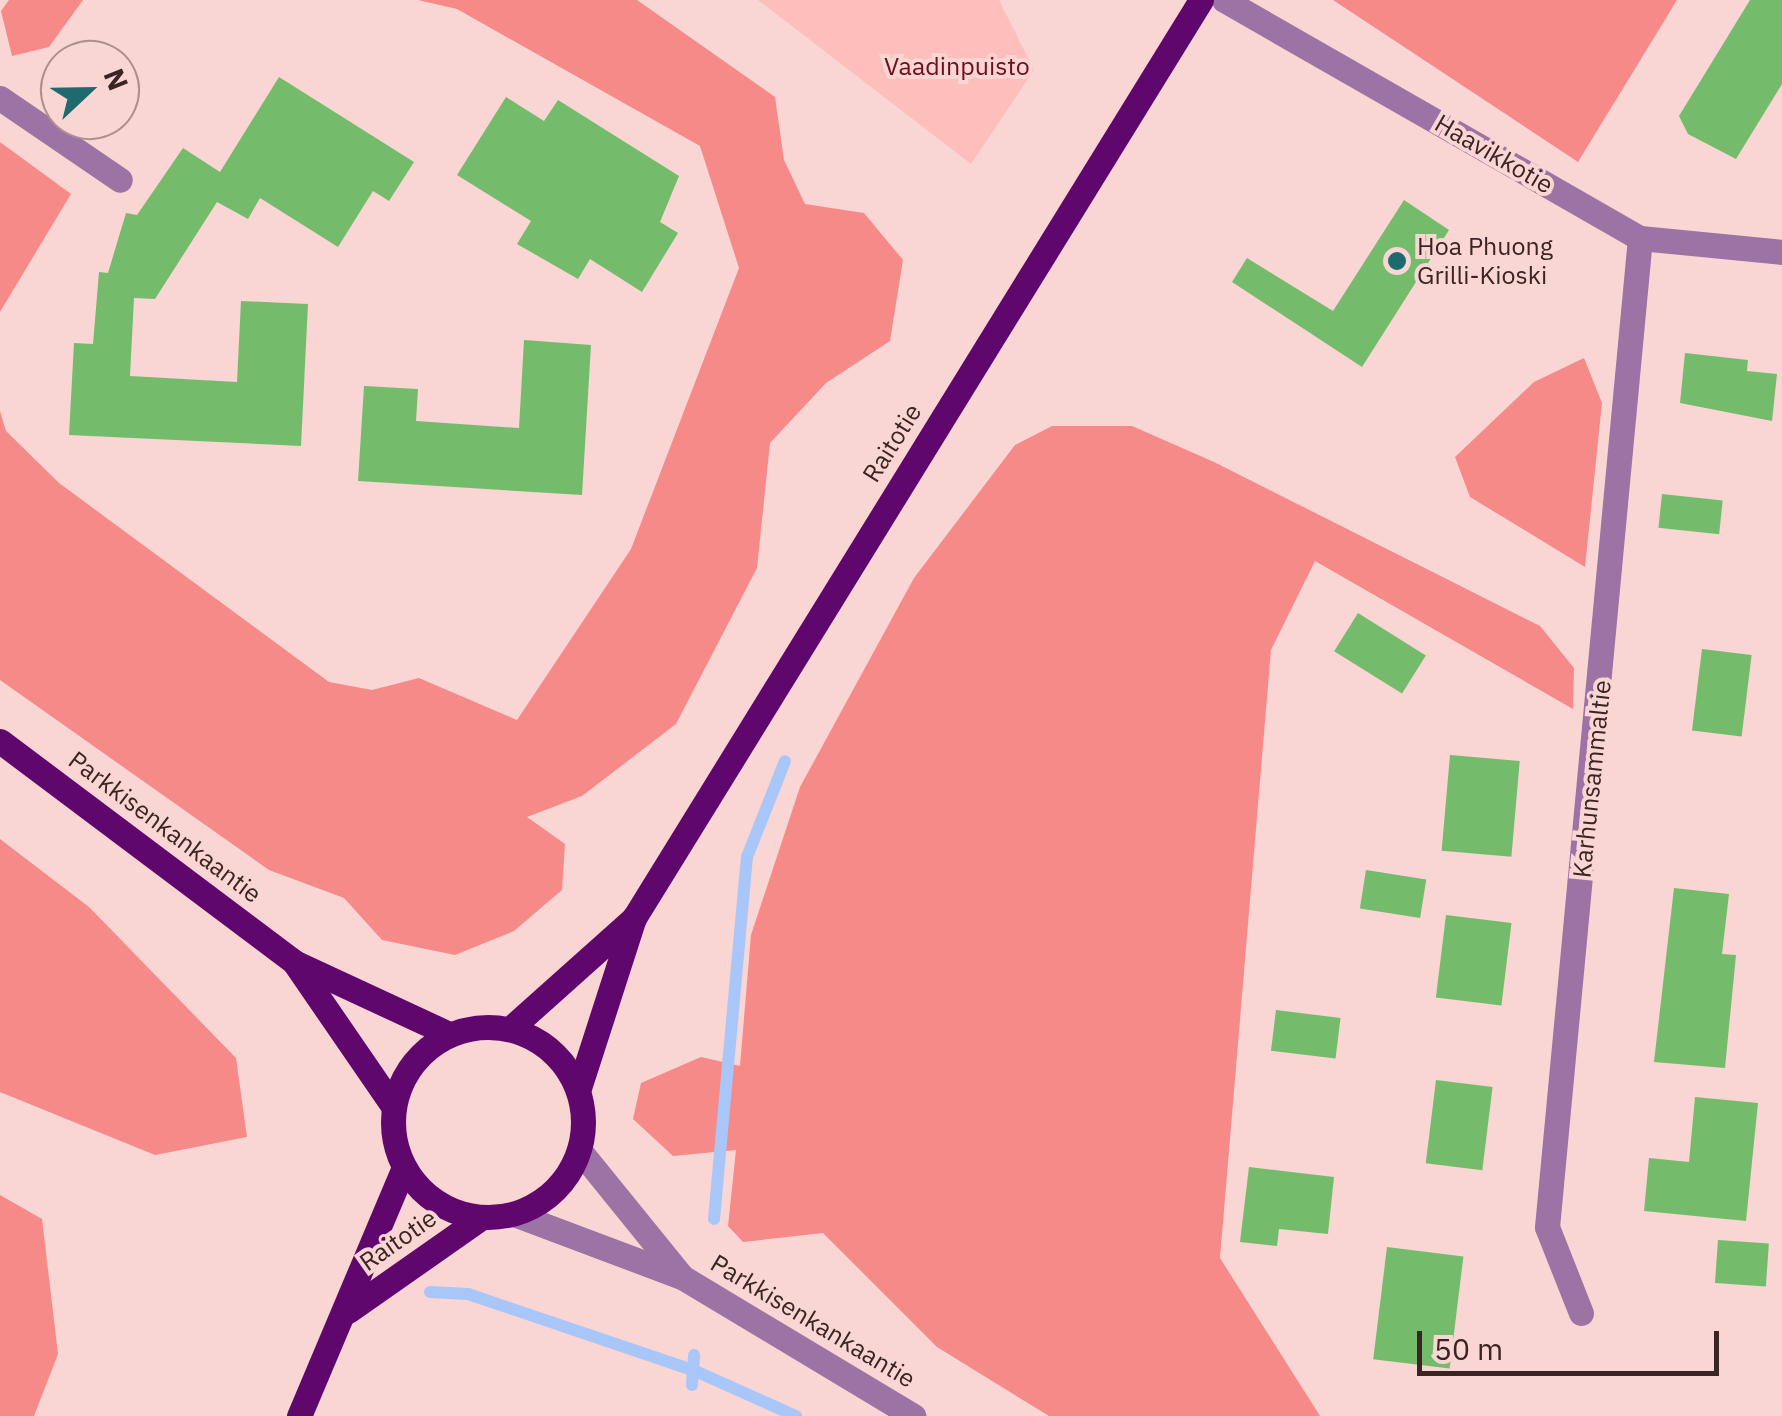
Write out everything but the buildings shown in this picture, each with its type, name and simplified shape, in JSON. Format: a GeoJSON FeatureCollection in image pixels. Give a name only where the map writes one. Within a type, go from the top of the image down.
{"type":"FeatureCollection","features":[{"type":"Feature","properties":{"kind":"main road","name":"Raitotie"},"geometry":{"type":"LineString","coordinates":[[578,1088],[634,918],[1201,0]]}},
{"type":"Feature","properties":{"kind":"main road","name":"Parkkisenkankaantie"},"geometry":{"type":"LineString","coordinates":[[0,741],[294,962],[449,1034]]}},
{"type":"Feature","properties":{"kind":"main road","name":"Raitotie"},"geometry":{"type":"LineString","coordinates":[[510,1028],[634,918]]}},
{"type":"Feature","properties":{"kind":"main road","name":"Parkkisenkankaantie"},"geometry":{"type":"LineString","coordinates":[[294,962],[393,1106]]}},
{"type":"Feature","properties":{"kind":"main road"},"geometry":{"type":"LineString","coordinates":[[510,1028],[563,1061],[578,1088],[580,1151],[566,1179],[514,1214],[482,1218],[424,1193],[404,1168],[393,1106],[413,1064],[449,1034],[510,1028]]}},
{"type":"Feature","properties":{"kind":"main road","name":"Raitotie"},"geometry":{"type":"LineString","coordinates":[[299,1416],[348,1311],[404,1168]]}},
{"type":"Feature","properties":{"kind":"main road","name":"Raitotie"},"geometry":{"type":"LineString","coordinates":[[348,1311],[482,1218]]}},
{"type":"Feature","properties":{"kind":"street","name":"Haavikkotie"},"geometry":{"type":"LineString","coordinates":[[1224,0],[1640,238],[1782,252]]}},
{"type":"Feature","properties":{"kind":"street"},"geometry":{"type":"LineString","coordinates":[[0,98],[120,180]]}},
{"type":"Feature","properties":{"kind":"street","name":"Karhunsammaltie"},"geometry":{"type":"LineString","coordinates":[[1581,1313],[1547,1227],[1640,238]]}},
{"type":"Feature","properties":{"kind":"street","name":"Parkkisenkankaantie"},"geometry":{"type":"LineString","coordinates":[[580,1151],[682,1277]]}},
{"type":"Feature","properties":{"kind":"street","name":"Parkkisenkankaantie"},"geometry":{"type":"LineString","coordinates":[[514,1214],[682,1277],[913,1416]]}},
{"type":"Feature","properties":{"kind":"green space","name":"Vaadinpuisto"},"geometry":{"type":"Polygon","coordinates":[[[758,0],[999,0],[1034,70],[971,164],[758,0]]]}},
{"type":"Feature","properties":{"kind":"shaded area"},"geometry":{"type":"Polygon","coordinates":[[[9,0],[83,0],[54,40],[40,40],[40,49],[12,56],[1,11],[9,0]]]}},
{"type":"Feature","properties":{"kind":"shaded area"},"geometry":{"type":"Polygon","coordinates":[[[418,0],[637,0],[775,97],[784,160],[805,204],[864,213],[903,260],[890,341],[826,383],[770,443],[757,568],[676,724],[582,796],[527,817],[565,844],[562,890],[514,931],[455,955],[382,940],[344,898],[269,870],[0,680],[0,411],[6,431],[59,483],[329,682],[372,690],[419,678],[517,720],[631,549],[739,268],[700,146],[457,9],[418,0]]]}},
{"type":"Feature","properties":{"kind":"shaded area"},"geometry":{"type":"Polygon","coordinates":[[[1333,0],[1677,0],[1578,162],[1333,0]]]}},
{"type":"Feature","properties":{"kind":"shaded area"},"geometry":{"type":"Polygon","coordinates":[[[0,142],[71,194],[0,312],[0,142]]]}},
{"type":"Feature","properties":{"kind":"shaded area"},"geometry":{"type":"Polygon","coordinates":[[[1584,358],[1602,403],[1585,567],[1470,497],[1455,457],[1534,382],[1584,358]]]}},
{"type":"Feature","properties":{"kind":"shaded area"},"geometry":{"type":"Polygon","coordinates":[[[1052,426],[1132,426],[1214,462],[1540,626],[1574,668],[1573,709],[1315,561],[1271,650],[1220,1258],[1320,1416],[1049,1416],[937,1347],[823,1233],[743,1242],[728,1226],[736,1150],[673,1156],[633,1119],[641,1083],[701,1057],[740,1066],[751,935],[800,787],[914,578],[1015,445],[1052,426]]]}},
{"type":"Feature","properties":{"kind":"shaded area"},"geometry":{"type":"Polygon","coordinates":[[[0,839],[89,907],[236,1058],[247,1137],[155,1155],[0,1092],[0,839]]]}},
{"type":"Feature","properties":{"kind":"shaded area"},"geometry":{"type":"Polygon","coordinates":[[[0,1195],[42,1219],[58,1354],[34,1416],[0,1416],[0,1195]]]}},
{"type":"Feature","properties":{"kind":"waterway"},"geometry":{"type":"LineString","coordinates":[[714,1219],[747,857],[785,761]]}},
{"type":"Feature","properties":{"kind":"waterway"},"geometry":{"type":"LineString","coordinates":[[430,1292],[468,1294],[693,1370],[796,1416]]}},
{"type":"Feature","properties":{"kind":"waterway"},"geometry":{"type":"LineString","coordinates":[[692,1385],[694,1355]]}},
{"type":"Feature","properties":{"kind":"place","name":"Hoa Phuong Grilli-Kioski"},"geometry":{"type":"Point","coordinates":[1397,261]}}]}
